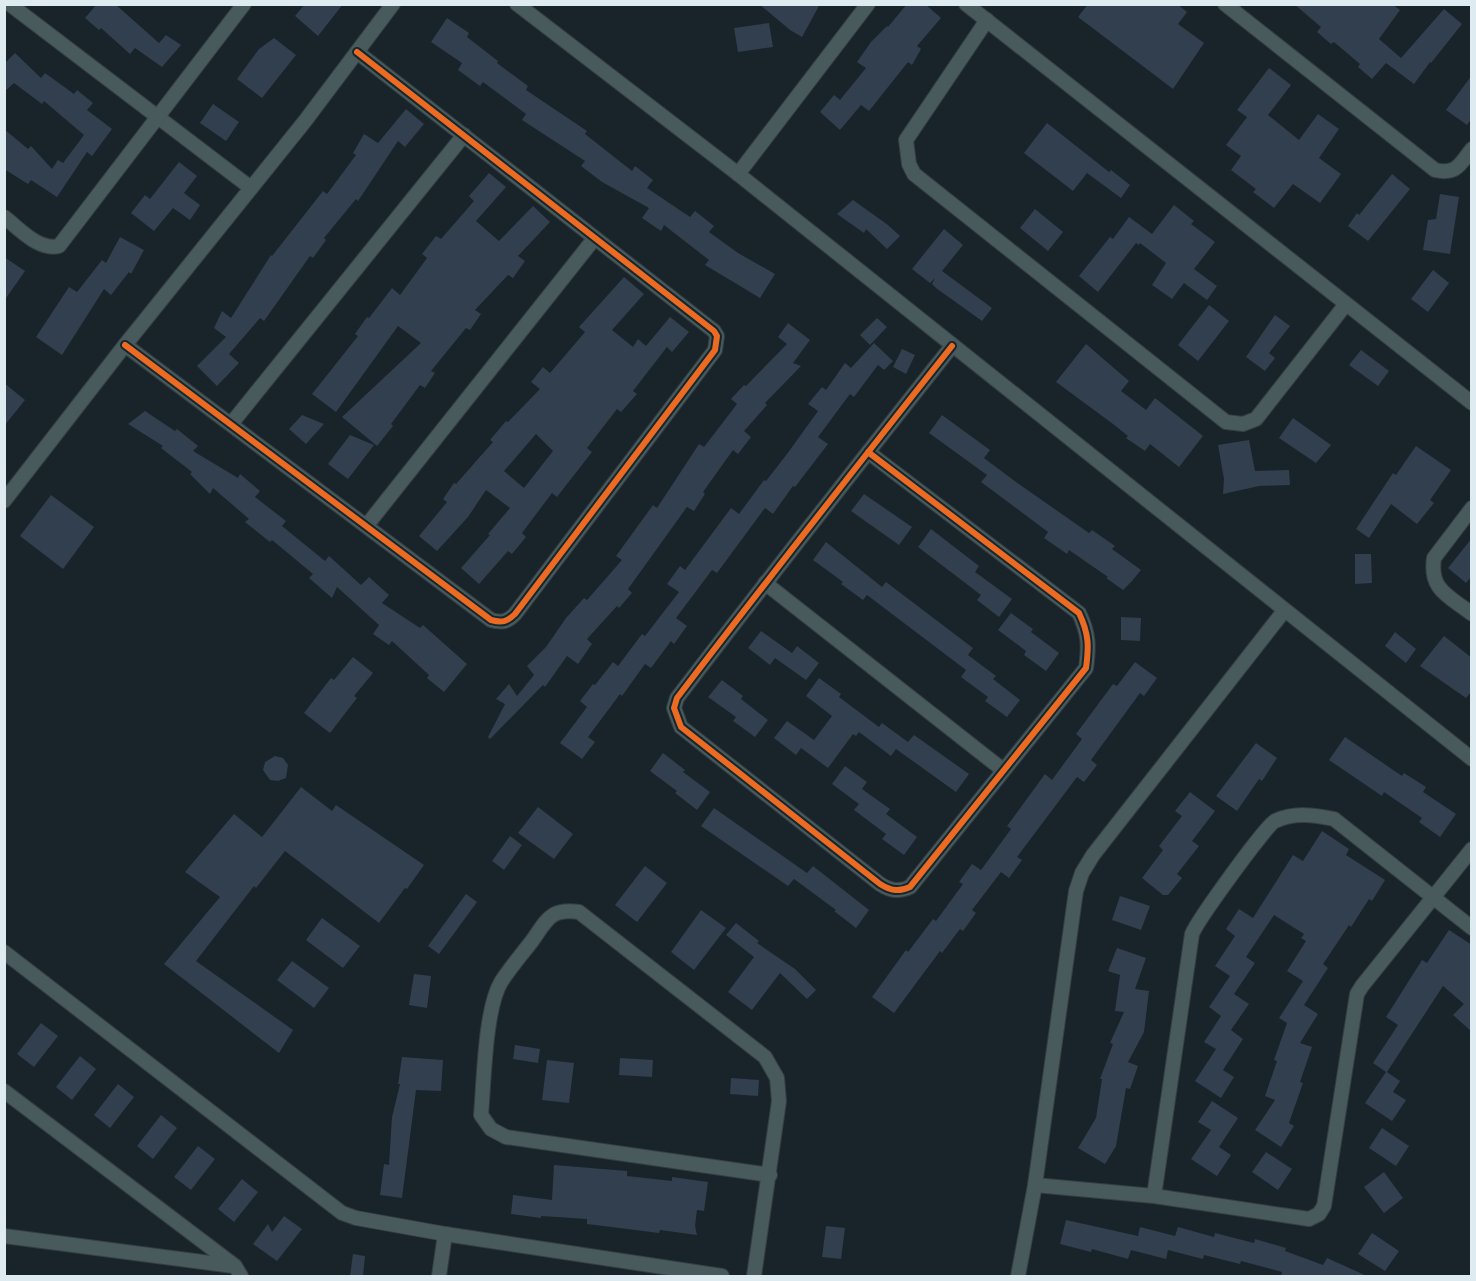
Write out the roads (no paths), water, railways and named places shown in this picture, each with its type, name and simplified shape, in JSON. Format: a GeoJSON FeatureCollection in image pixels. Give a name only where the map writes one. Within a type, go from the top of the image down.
{"type":"FeatureCollection","features":[{"type":"Feature","properties":{"kind":"street"},"geometry":{"type":"LineString","coordinates":[[4,217],[40,245],[50,248],[59,246],[244,4]]}},
{"type":"Feature","properties":{"kind":"street"},"geometry":{"type":"LineString","coordinates":[[4,501],[393,4]]}},
{"type":"Feature","properties":{"kind":"street"},"geometry":{"type":"LineString","coordinates":[[517,4],[738,174],[1472,759]]}},
{"type":"Feature","properties":{"kind":"street"},"geometry":{"type":"LineString","coordinates":[[966,4],[1472,403]]}},
{"type":"Feature","properties":{"kind":"street"},"geometry":{"type":"LineString","coordinates":[[1225,4],[1435,170],[1444,172],[1456,169],[1472,149]]}},
{"type":"Feature","properties":{"kind":"street"},"geometry":{"type":"LineString","coordinates":[[738,174],[865,6]]}},
{"type":"Feature","properties":{"kind":"street"},"geometry":{"type":"LineString","coordinates":[[10,9],[251,188]]}},
{"type":"Feature","properties":{"kind":"street"},"geometry":{"type":"LineString","coordinates":[[987,20],[906,140],[909,164],[914,174],[1226,422],[1243,424],[1256,419],[1346,304]]}},
{"type":"Feature","properties":{"kind":"street"},"geometry":{"type":"LineString","coordinates":[[125,345],[491,620],[508,621],[515,614],[717,346],[717,336],[714,331],[357,52]]}},
{"type":"Feature","properties":{"kind":"street"},"geometry":{"type":"LineString","coordinates":[[231,424],[464,135]]}},
{"type":"Feature","properties":{"kind":"street"},"geometry":{"type":"LineString","coordinates":[[367,525],[594,239]]}},
{"type":"Feature","properties":{"kind":"street"},"geometry":{"type":"LineString","coordinates":[[868,452],[1079,613],[1087,629],[1089,649],[1086,668],[910,887],[901,891],[888,889],[880,884],[681,728],[674,708],[677,698],[765,583],[868,452],[952,346]]}},
{"type":"Feature","properties":{"kind":"street"},"geometry":{"type":"LineString","coordinates":[[1472,508],[1434,558],[1432,567],[1433,578],[1439,588],[1472,614]]}},
{"type":"Feature","properties":{"kind":"street"},"geometry":{"type":"LineString","coordinates":[[765,583],[1003,770]]}},
{"type":"Feature","properties":{"kind":"street"},"geometry":{"type":"LineString","coordinates":[[1018,1276],[1035,1185],[1076,891],[1083,873],[1094,855],[1284,610]]}},
{"type":"Feature","properties":{"kind":"street"},"geometry":{"type":"LineString","coordinates":[[1154,1196],[1192,934],[1201,916],[1272,822],[1292,816],[1312,814],[1334,819],[1472,928]]}},
{"type":"Feature","properties":{"kind":"street"},"geometry":{"type":"LineString","coordinates":[[1035,1185],[1154,1196],[1309,1219],[1319,1214],[1324,1206],[1357,994],[1431,897],[1472,849]]}},
{"type":"Feature","properties":{"kind":"street"},"geometry":{"type":"LineString","coordinates":[[754,1276],[770,1175],[779,1101],[777,1078],[765,1057],[579,912],[563,910],[550,917],[500,983],[490,1013],[481,1115],[491,1129],[507,1137],[770,1175]]}},
{"type":"Feature","properties":{"kind":"street"},"geometry":{"type":"LineString","coordinates":[[4,952],[342,1213],[356,1218],[445,1234],[723,1276]]}},
{"type":"Feature","properties":{"kind":"street"},"geometry":{"type":"LineString","coordinates":[[4,1091],[238,1271]]}},
{"type":"Feature","properties":{"kind":"street"},"geometry":{"type":"LineString","coordinates":[[439,1276],[445,1234]]}},
{"type":"Feature","properties":{"kind":"street"},"geometry":{"type":"LineString","coordinates":[[4,1236],[238,1271]]}}]}
